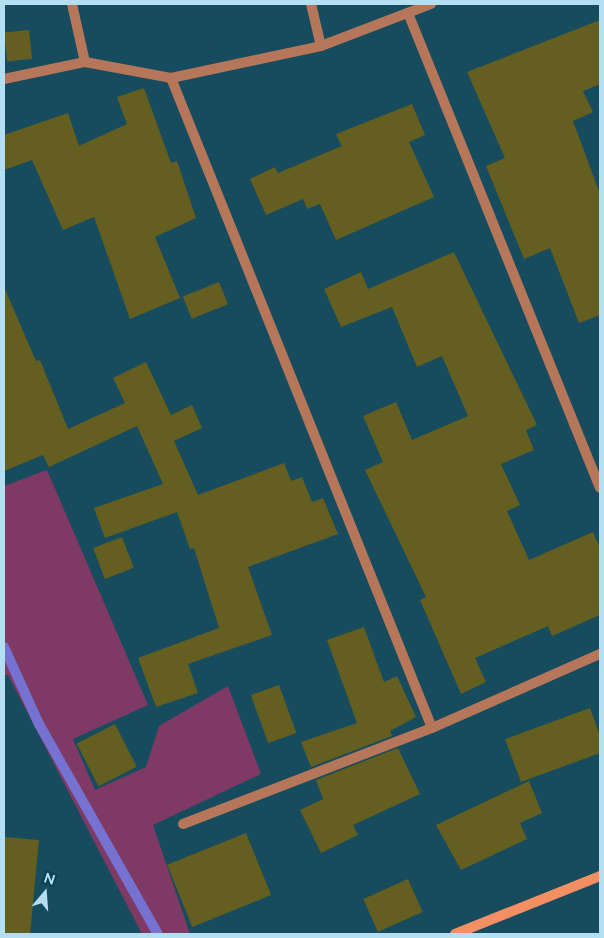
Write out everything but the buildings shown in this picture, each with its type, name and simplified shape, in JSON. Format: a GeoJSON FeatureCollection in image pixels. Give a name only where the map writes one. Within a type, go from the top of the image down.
{"type":"FeatureCollection","features":[{"type":"Feature","properties":{"kind":"main road"},"geometry":{"type":"LineString","coordinates":[[454,934],[600,876]]}},
{"type":"Feature","properties":{"kind":"street"},"geometry":{"type":"LineString","coordinates":[[72,4],[85,62]]}},
{"type":"Feature","properties":{"kind":"street"},"geometry":{"type":"LineString","coordinates":[[311,4],[321,46]]}},
{"type":"Feature","properties":{"kind":"street"},"geometry":{"type":"LineString","coordinates":[[4,79],[85,62],[171,78],[321,46],[431,4]]}},
{"type":"Feature","properties":{"kind":"street"},"geometry":{"type":"LineString","coordinates":[[408,13],[600,488]]}},
{"type":"Feature","properties":{"kind":"street"},"geometry":{"type":"LineString","coordinates":[[171,78],[432,728]]}},
{"type":"Feature","properties":{"kind":"street"},"geometry":{"type":"LineString","coordinates":[[183,824],[432,728],[600,654]]}},
{"type":"Feature","properties":{"kind":"shaded area"},"geometry":{"type":"Polygon","coordinates":[[[47,470],[148,705],[73,739],[95,790],[146,767],[159,726],[228,686],[261,774],[153,825],[190,934],[142,934],[8,675],[4,675],[4,486],[47,470]]]}},
{"type":"Feature","properties":{"kind":"waterway"},"geometry":{"type":"LineString","coordinates":[[4,647],[39,724],[158,934]]}}]}
